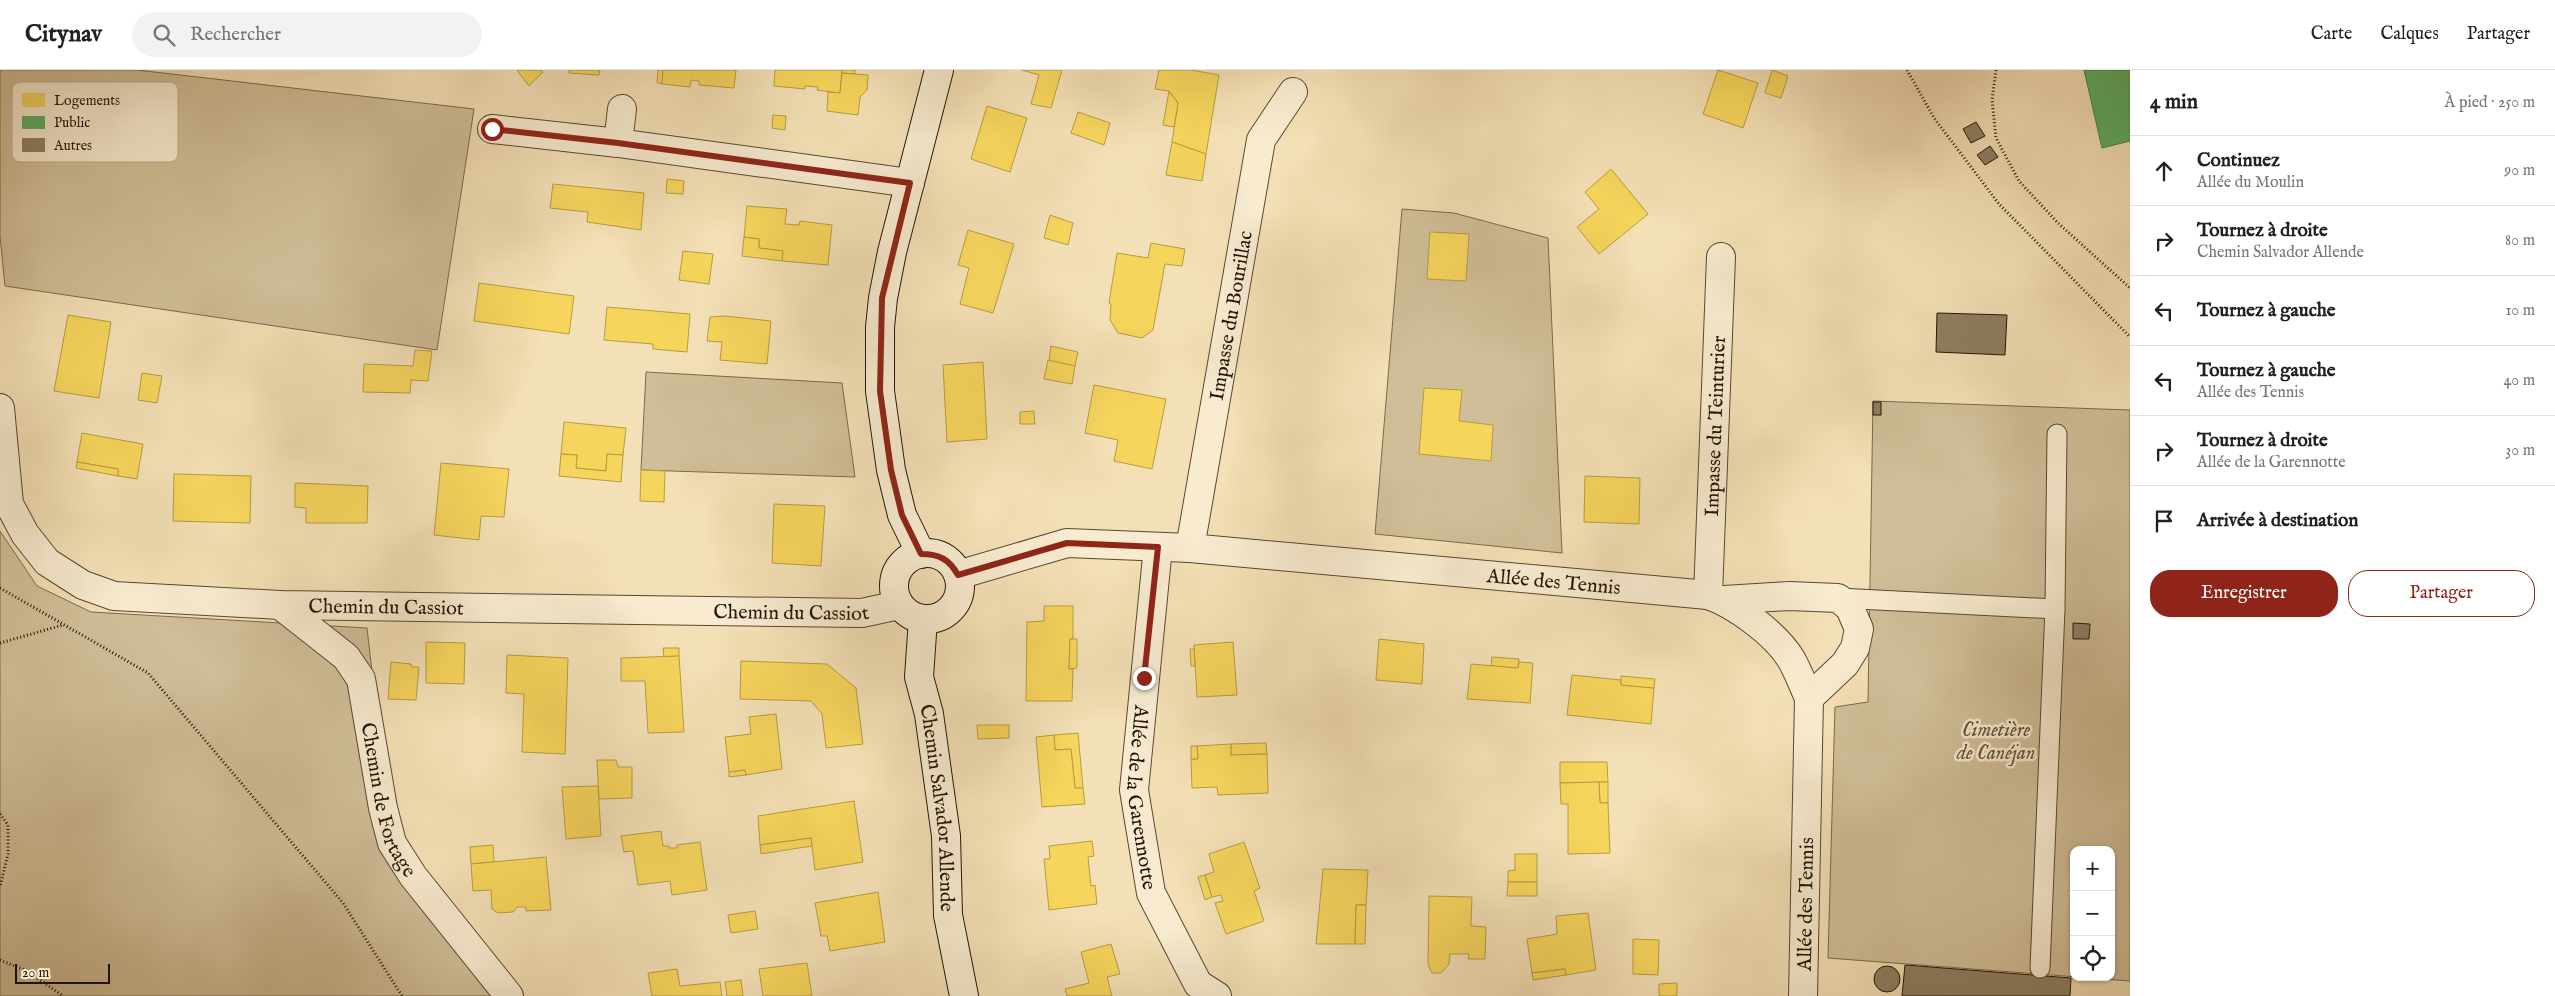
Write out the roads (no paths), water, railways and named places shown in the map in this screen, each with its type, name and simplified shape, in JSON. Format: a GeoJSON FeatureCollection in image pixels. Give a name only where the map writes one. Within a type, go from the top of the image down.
{"type":"FeatureCollection","features":[{"type":"Feature","properties":{"kind":"street"},"geometry":{"type":"LineString","coordinates":[[921,554],[902,515],[891,470],[880,391],[882,298],[939,70]]}},
{"type":"Feature","properties":{"kind":"street","name":"Impasse du Bourillac"},"geometry":{"type":"LineString","coordinates":[[1190,548],[1261,140],[1293,92]]}},
{"type":"Feature","properties":{"kind":"street"},"geometry":{"type":"LineString","coordinates":[[618,143],[622,109]]}},
{"type":"Feature","properties":{"kind":"street"},"geometry":{"type":"LineString","coordinates":[[492,129],[618,143],[910,183]]}},
{"type":"Feature","properties":{"kind":"street","name":"Impasse du Teinturier"},"geometry":{"type":"LineString","coordinates":[[1716,598],[1721,257]]}},
{"type":"Feature","properties":{"kind":"street","name":"Chemin du Cassiot"},"geometry":{"type":"LineString","coordinates":[[0,408],[9,504],[25,534],[47,562],[83,584],[114,596],[280,605],[862,613],[899,604]]}},
{"type":"Feature","properties":{"kind":"street","name":"Allée des Tennis"},"geometry":{"type":"LineString","coordinates":[[958,575],[1067,543],[1190,548],[1716,598],[1760,626],[1790,658],[1809,698],[1803,996]]}},
{"type":"Feature","properties":{"kind":"street","name":"Allée de la Garennotte"},"geometry":{"type":"LineString","coordinates":[[1158,547],[1134,790],[1150,893],[1198,984],[1218,996]]}},
{"type":"Feature","properties":{"kind":"street"},"geometry":{"type":"LineString","coordinates":[[921,554],[932,554],[943,558],[952,565],[958,575],[960,588],[956,601],[943,615],[924,619],[910,615],[899,604],[893,589],[896,574],[906,561],[921,554]]}},
{"type":"Feature","properties":{"kind":"street"},"geometry":{"type":"LineString","coordinates":[[1716,598],[1789,596],[1838,598],[1850,608],[1859,629],[1855,648],[1845,664],[1809,698]]}},
{"type":"Feature","properties":{"kind":"street","name":"Chemin de Fortage"},"geometry":{"type":"LineString","coordinates":[[280,605],[346,657],[361,679],[383,808],[392,843],[414,876],[509,996]]}},
{"type":"Feature","properties":{"kind":"street","name":"Chemin Salvador Allende"},"geometry":{"type":"LineString","coordinates":[[924,619],[919,677],[929,714],[946,836],[948,915],[964,996]]}},
{"type":"Feature","properties":{"kind":"lane"},"geometry":{"type":"LineString","coordinates":[[2040,968],[2055,609],[2057,434]]}},
{"type":"Feature","properties":{"kind":"lane"},"geometry":{"type":"LineString","coordinates":[[1838,598],[2055,609]]}},
{"type":"Feature","properties":{"kind":"park label","name":"Cimetière de Canéjan"},"geometry":{"type":"Point","coordinates":[1996,740]}}]}
